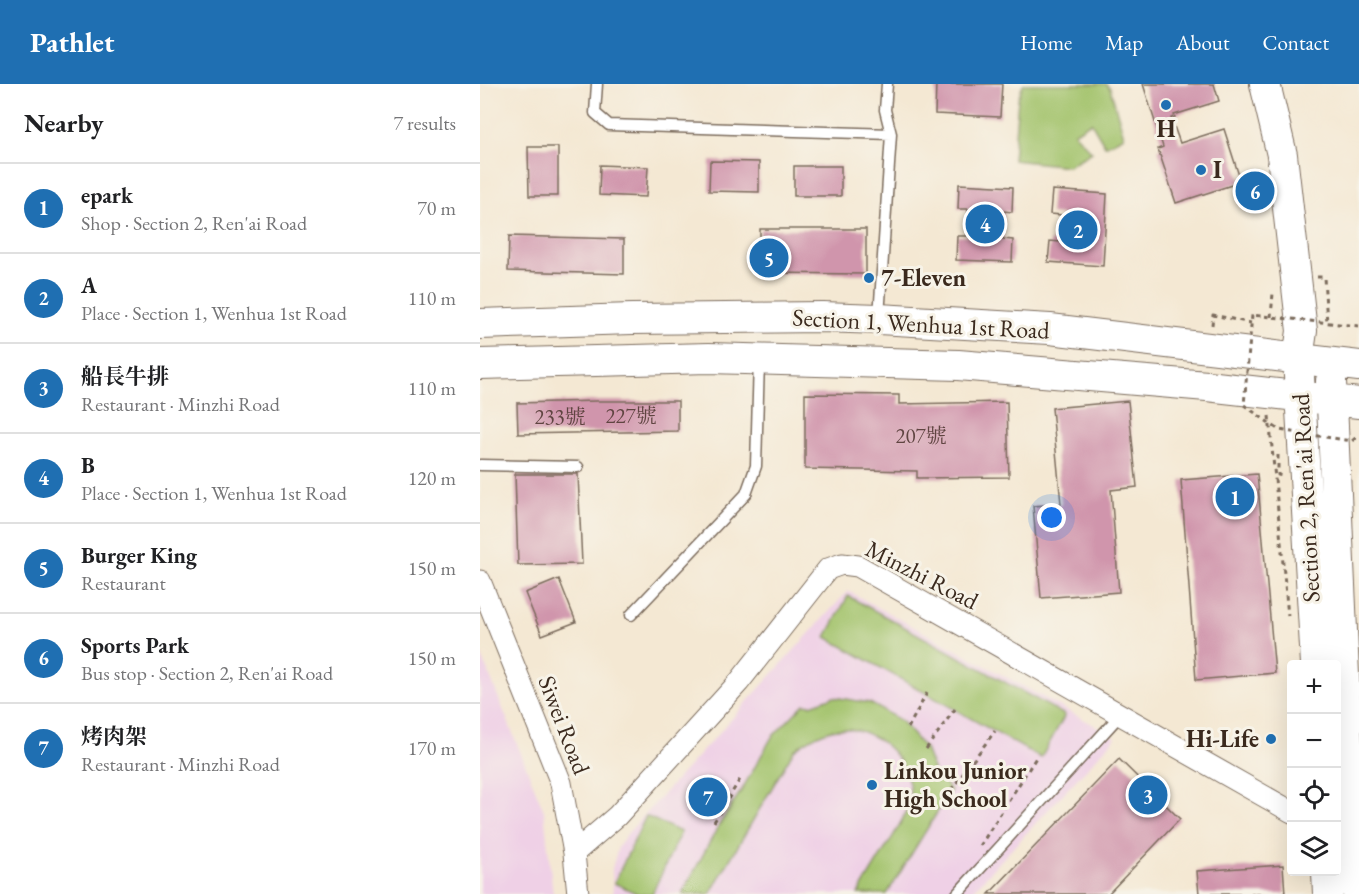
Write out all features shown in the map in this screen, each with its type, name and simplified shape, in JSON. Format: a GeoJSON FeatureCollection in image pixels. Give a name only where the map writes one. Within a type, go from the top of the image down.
{"type":"FeatureCollection","features":[{"type":"Feature","properties":{"kind":"main road","name":"Section 2, Ren'ai Road"},"geometry":{"type":"LineString","coordinates":[[1265,84],[1282,155],[1309,338],[1300,396],[1316,660]]}},
{"type":"Feature","properties":{"kind":"main road","name":"Section 1, Wenhua 1st Road"},"geometry":{"type":"LineString","coordinates":[[480,324],[632,319],[822,317],[1050,329],[1309,338]]}},
{"type":"Feature","properties":{"kind":"main road","name":"Section 2, Ren'ai Road"},"geometry":{"type":"LineString","coordinates":[[1309,338],[1329,362],[1346,401],[1351,853]]}},
{"type":"Feature","properties":{"kind":"main road","name":"Section 1, Wenhua 1st Road"},"geometry":{"type":"LineString","coordinates":[[480,364],[710,358],[958,365],[1207,386],[1346,401]]}},
{"type":"Feature","properties":{"kind":"main road"},"geometry":{"type":"LineString","coordinates":[[1329,362],[1359,366]]}},
{"type":"Feature","properties":{"kind":"main road"},"geometry":{"type":"LineString","coordinates":[[1327,876],[1328,894]]}},
{"type":"Feature","properties":{"kind":"street","name":"Minzhi Road"},"geometry":{"type":"LineString","coordinates":[[574,853],[617,816],[739,682],[828,569],[842,564],[858,566],[1287,809]]}},
{"type":"Feature","properties":{"kind":"street","name":"Siwei Road"},"geometry":{"type":"LineString","coordinates":[[480,581],[561,783],[574,853],[578,894]]}},
{"type":"Feature","properties":{"kind":"lane"},"geometry":{"type":"LineString","coordinates":[[597,84],[595,113],[609,125],[891,134]]}},
{"type":"Feature","properties":{"kind":"lane"},"geometry":{"type":"LineString","coordinates":[[879,320],[891,134],[885,110],[887,84]]}},
{"type":"Feature","properties":{"kind":"lane"},"geometry":{"type":"LineString","coordinates":[[631,615],[747,494],[756,466],[759,360]]}},
{"type":"Feature","properties":{"kind":"lane"},"geometry":{"type":"LineString","coordinates":[[480,465],[578,467]]}},
{"type":"Feature","properties":{"kind":"lane"},"geometry":{"type":"LineString","coordinates":[[957,894],[1121,714]]}},
{"type":"Feature","properties":{"kind":"path"},"geometry":{"type":"LineString","coordinates":[[1309,338],[1324,277]]}},
{"type":"Feature","properties":{"kind":"path"},"geometry":{"type":"LineString","coordinates":[[1271,317],[1273,289]]}},
{"type":"Feature","properties":{"kind":"path"},"geometry":{"type":"LineString","coordinates":[[1213,315],[1251,322]]}},
{"type":"Feature","properties":{"kind":"path"},"geometry":{"type":"LineString","coordinates":[[1359,326],[1309,338],[1271,317],[1252,315],[1244,405],[1279,430],[1352,441],[1359,435]]}},
{"type":"Feature","properties":{"kind":"path"},"geometry":{"type":"LineString","coordinates":[[1267,393],[1288,617]]}},
{"type":"Feature","properties":{"kind":"path"},"geometry":{"type":"LineString","coordinates":[[908,728],[927,693]]}},
{"type":"Feature","properties":{"kind":"path"},"geometry":{"type":"LineString","coordinates":[[926,749],[955,709]]}},
{"type":"Feature","properties":{"kind":"path"},"geometry":{"type":"LineString","coordinates":[[951,790],[995,731]]}},
{"type":"Feature","properties":{"kind":"path"},"geometry":{"type":"LineString","coordinates":[[975,854],[1037,756]]}},
{"type":"Feature","properties":{"kind":"path"},"geometry":{"type":"LineString","coordinates":[[714,822],[742,776]]}},
{"type":"Feature","properties":{"kind":"shaded area","name":"Linkou Junior High School"},"geometry":{"type":"Polygon","coordinates":[[[848,591],[1116,737],[970,894],[613,894],[612,869],[618,847],[628,833],[848,591]]]}},
{"type":"Feature","properties":{"kind":"shaded area"},"geometry":{"type":"Polygon","coordinates":[[[480,652],[544,811],[553,894],[480,894],[480,652]]]}},
{"type":"Feature","properties":{"kind":"green space"},"geometry":{"type":"Polygon","coordinates":[[[1023,84],[1106,84],[1110,88],[1124,136],[1105,146],[1091,122],[1074,133],[1092,152],[1068,166],[1013,160],[1018,99],[1023,84]]]}},
{"type":"Feature","properties":{"kind":"green space"},"geometry":{"type":"Polygon","coordinates":[[[848,596],[1065,715],[1041,758],[826,637],[848,596]]]}},
{"type":"Feature","properties":{"kind":"green space"},"geometry":{"type":"Polygon","coordinates":[[[833,697],[870,703],[900,720],[925,749],[935,774],[951,790],[887,894],[858,894],[904,816],[910,791],[907,777],[901,763],[881,741],[854,730],[839,729],[815,736],[794,750],[710,894],[682,894],[719,825],[772,737],[804,704],[811,705],[833,697]]]}},
{"type":"Feature","properties":{"kind":"green space"},"geometry":{"type":"Polygon","coordinates":[[[646,816],[681,832],[652,894],[638,894],[614,883],[646,816]]]}},
{"type":"Feature","properties":{"kind":"building"},"geometry":{"type":"Polygon","coordinates":[[[936,84],[1002,84],[1000,117],[935,114],[936,84]]]}},
{"type":"Feature","properties":{"kind":"building"},"geometry":{"type":"Polygon","coordinates":[[[1143,84],[1214,84],[1219,101],[1174,115],[1175,117],[1171,118],[1180,143],[1224,129],[1241,182],[1176,203],[1158,149],[1163,147],[1143,84]]]}},
{"type":"Feature","properties":{"kind":"building"},"geometry":{"type":"Polygon","coordinates":[[[528,147],[558,147],[558,196],[529,196],[528,147]]]}},
{"type":"Feature","properties":{"kind":"building"},"geometry":{"type":"Polygon","coordinates":[[[710,161],[759,162],[759,192],[709,191],[710,161]]]}},
{"type":"Feature","properties":{"kind":"building"},"geometry":{"type":"Polygon","coordinates":[[[600,165],[648,167],[646,197],[599,195],[600,165]]]}},
{"type":"Feature","properties":{"kind":"building"},"geometry":{"type":"Polygon","coordinates":[[[794,166],[841,166],[841,196],[794,196],[794,166]]]}},
{"type":"Feature","properties":{"kind":"building"},"geometry":{"type":"Polygon","coordinates":[[[959,184],[1013,187],[1012,212],[1004,211],[1003,239],[1013,240],[1012,262],[956,260],[957,236],[967,236],[968,209],[958,209],[959,184]]]}},
{"type":"Feature","properties":{"kind":"building"},"geometry":{"type":"Polygon","coordinates":[[[1052,190],[1107,194],[1103,266],[1048,262],[1050,241],[1060,242],[1062,215],[1050,214],[1052,190]]]}},
{"type":"Feature","properties":{"kind":"building"},"geometry":{"type":"Polygon","coordinates":[[[760,229],[866,229],[866,274],[760,273],[760,229]]]}},
{"type":"Feature","properties":{"kind":"building"},"geometry":{"type":"Polygon","coordinates":[[[509,236],[624,239],[624,274],[508,271],[509,236]]]}},
{"type":"Feature","properties":{"kind":"building"},"geometry":{"type":"Polygon","coordinates":[[[805,394],[899,395],[899,404],[1007,402],[1009,477],[917,478],[917,471],[805,469],[805,394]]]}},
{"type":"Feature","properties":{"kind":"building"},"geometry":{"type":"Polygon","coordinates":[[[678,401],[678,431],[518,434],[517,403],[678,401]]]}},
{"type":"Feature","properties":{"kind":"building"},"geometry":{"type":"Polygon","coordinates":[[[1128,401],[1137,487],[1111,490],[1119,592],[1041,598],[1033,506],[1061,504],[1052,408],[1128,401]]]}},
{"type":"Feature","properties":{"kind":"building"},"geometry":{"type":"Polygon","coordinates":[[[515,474],[578,474],[582,564],[518,565],[515,474]]]}},
{"type":"Feature","properties":{"kind":"building"},"geometry":{"type":"Polygon","coordinates":[[[1257,474],[1275,673],[1196,680],[1181,480],[1257,474]]]}},
{"type":"Feature","properties":{"kind":"building"},"geometry":{"type":"Polygon","coordinates":[[[559,579],[576,622],[542,635],[525,593],[559,579]]]}},
{"type":"Feature","properties":{"kind":"building"},"geometry":{"type":"Polygon","coordinates":[[[1119,759],[1180,819],[1108,894],[989,894],[1119,759]]]}},
{"type":"Feature","properties":{"kind":"building"},"geometry":{"type":"Polygon","coordinates":[[[1283,865],[1285,894],[1199,894],[1197,871],[1283,865]]]}},
{"type":"Feature","properties":{"kind":"place","name":"H"},"geometry":{"type":"Point","coordinates":[1166,105]}},
{"type":"Feature","properties":{"kind":"place","name":"I"},"geometry":{"type":"Point","coordinates":[1201,170]}},
{"type":"Feature","properties":{"kind":"place","name":"Sports Park"},"geometry":{"type":"Point","coordinates":[1255,191]}},
{"type":"Feature","properties":{"kind":"place","name":"B"},"geometry":{"type":"Point","coordinates":[985,224]}},
{"type":"Feature","properties":{"kind":"place","name":"A"},"geometry":{"type":"Point","coordinates":[1078,230]}},
{"type":"Feature","properties":{"kind":"place","name":"Burger King"},"geometry":{"type":"Point","coordinates":[769,258]}},
{"type":"Feature","properties":{"kind":"place","name":"7-Eleven"},"geometry":{"type":"Point","coordinates":[869,278]}},
{"type":"Feature","properties":{"kind":"place","name":"epark"},"geometry":{"type":"Point","coordinates":[1235,497]}},
{"type":"Feature","properties":{"kind":"place","name":"Hi-Life"},"geometry":{"type":"Point","coordinates":[1271,739]}},
{"type":"Feature","properties":{"kind":"place","name":"Linkou Junior High School"},"geometry":{"type":"Point","coordinates":[872,785]}},
{"type":"Feature","properties":{"kind":"place","name":"船長牛排"},"geometry":{"type":"Point","coordinates":[1148,795]}},
{"type":"Feature","properties":{"kind":"place","name":"烤肉架"},"geometry":{"type":"Point","coordinates":[708,797]}}]}
